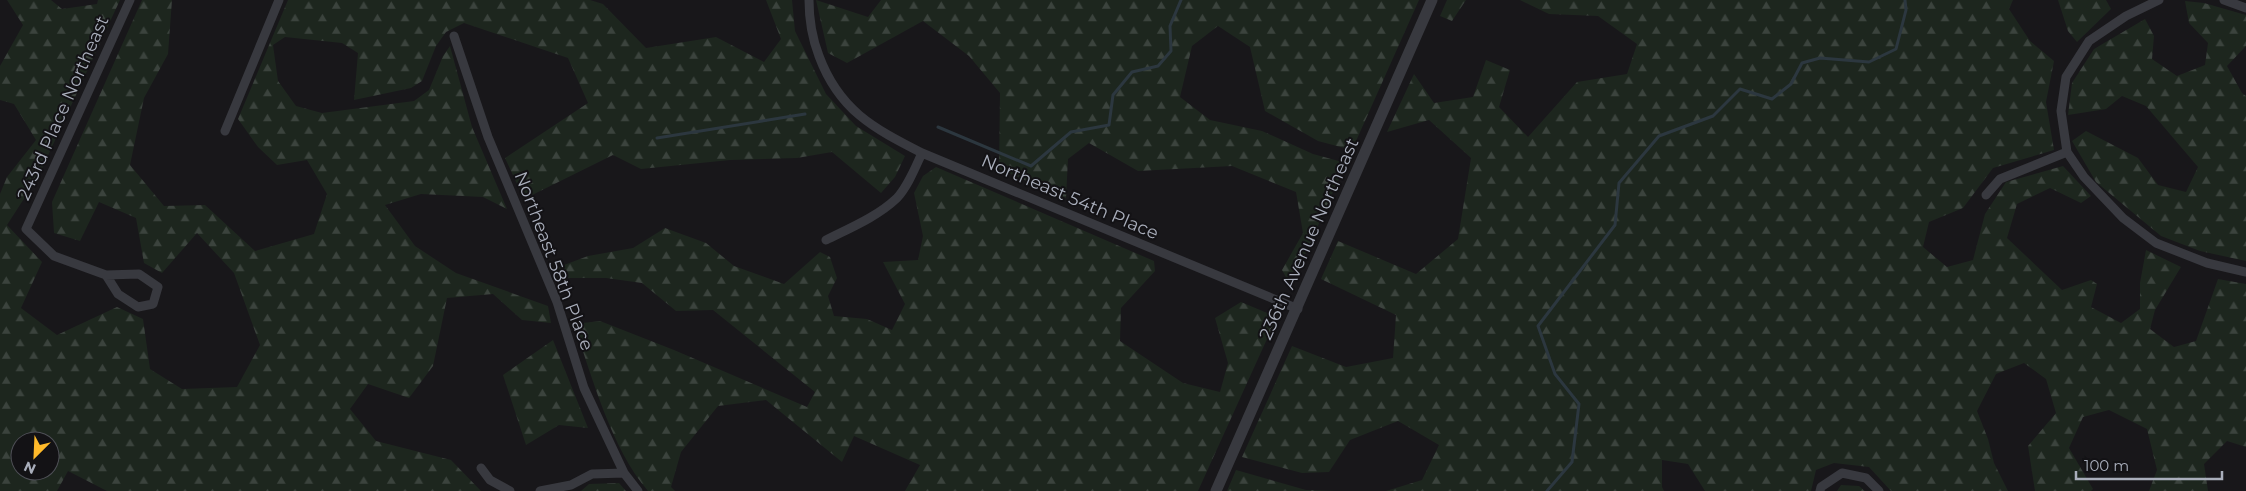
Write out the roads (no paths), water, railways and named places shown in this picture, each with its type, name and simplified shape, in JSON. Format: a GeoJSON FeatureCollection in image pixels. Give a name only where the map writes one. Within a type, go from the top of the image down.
{"type":"FeatureCollection","features":[{"type":"Feature","properties":{"kind":"street","name":"243rd Place Northeast"},"geometry":{"type":"LineString","coordinates":[[106,275],[54,256],[26,229],[130,0]]}},
{"type":"Feature","properties":{"kind":"street"},"geometry":{"type":"LineString","coordinates":[[225,131],[279,0]]}},
{"type":"Feature","properties":{"kind":"street","name":"Northeast 54th Place"},"geometry":{"type":"LineString","coordinates":[[809,0],[813,40],[825,73],[839,97],[864,120],[889,137],[922,153],[1298,309]]}},
{"type":"Feature","properties":{"kind":"street","name":"236th Avenue Northeast"},"geometry":{"type":"LineString","coordinates":[[1216,491],[1298,309],[1432,0]]}},
{"type":"Feature","properties":{"kind":"street"},"geometry":{"type":"LineString","coordinates":[[2160,0],[2126,16],[2089,41],[2066,77],[2061,111],[2067,152],[2084,178],[2123,218],[2156,243],[2207,263],[2246,272]]}},
{"type":"Feature","properties":{"kind":"street"},"geometry":{"type":"LineString","coordinates":[[2224,0],[2246,8]]}},
{"type":"Feature","properties":{"kind":"street","name":"Northeast 58th Place"},"geometry":{"type":"LineString","coordinates":[[454,36],[488,137],[557,302],[584,388],[624,474],[638,491]]}},
{"type":"Feature","properties":{"kind":"street"},"geometry":{"type":"LineString","coordinates":[[1986,195],[2000,179],[2067,152]]}},
{"type":"Feature","properties":{"kind":"street"},"geometry":{"type":"LineString","coordinates":[[826,240],[863,222],[897,197],[911,177],[922,153]]}},
{"type":"Feature","properties":{"kind":"street"},"geometry":{"type":"LineString","coordinates":[[139,274],[158,287],[153,304],[138,307],[118,294],[106,275],[139,274]]}},
{"type":"Feature","properties":{"kind":"street"},"geometry":{"type":"LineString","coordinates":[[481,468],[490,480],[510,491]]}},
{"type":"Feature","properties":{"kind":"street"},"geometry":{"type":"LineString","coordinates":[[1820,491],[1821,487],[1842,473],[1866,478],[1879,491]]}},
{"type":"Feature","properties":{"kind":"street"},"geometry":{"type":"LineString","coordinates":[[540,491],[570,485],[592,474],[624,474]]}},
{"type":"Feature","properties":{"kind":"waterway"},"geometry":{"type":"LineString","coordinates":[[938,127],[1031,166],[1071,132],[1109,125],[1113,95],[1132,72],[1158,66],[1171,51],[1170,26],[1181,0]]}},
{"type":"Feature","properties":{"kind":"waterway"},"geometry":{"type":"LineString","coordinates":[[1547,491],[1572,462],[1579,404],[1555,374],[1538,326],[1615,225],[1619,183],[1659,136],[1713,116],[1740,89],[1772,99],[1791,84],[1802,63],[1820,58],[1869,62],[1896,49],[1906,10],[1905,0]]}},
{"type":"Feature","properties":{"kind":"waterway"},"geometry":{"type":"LineString","coordinates":[[657,138],[805,114]]}}]}
